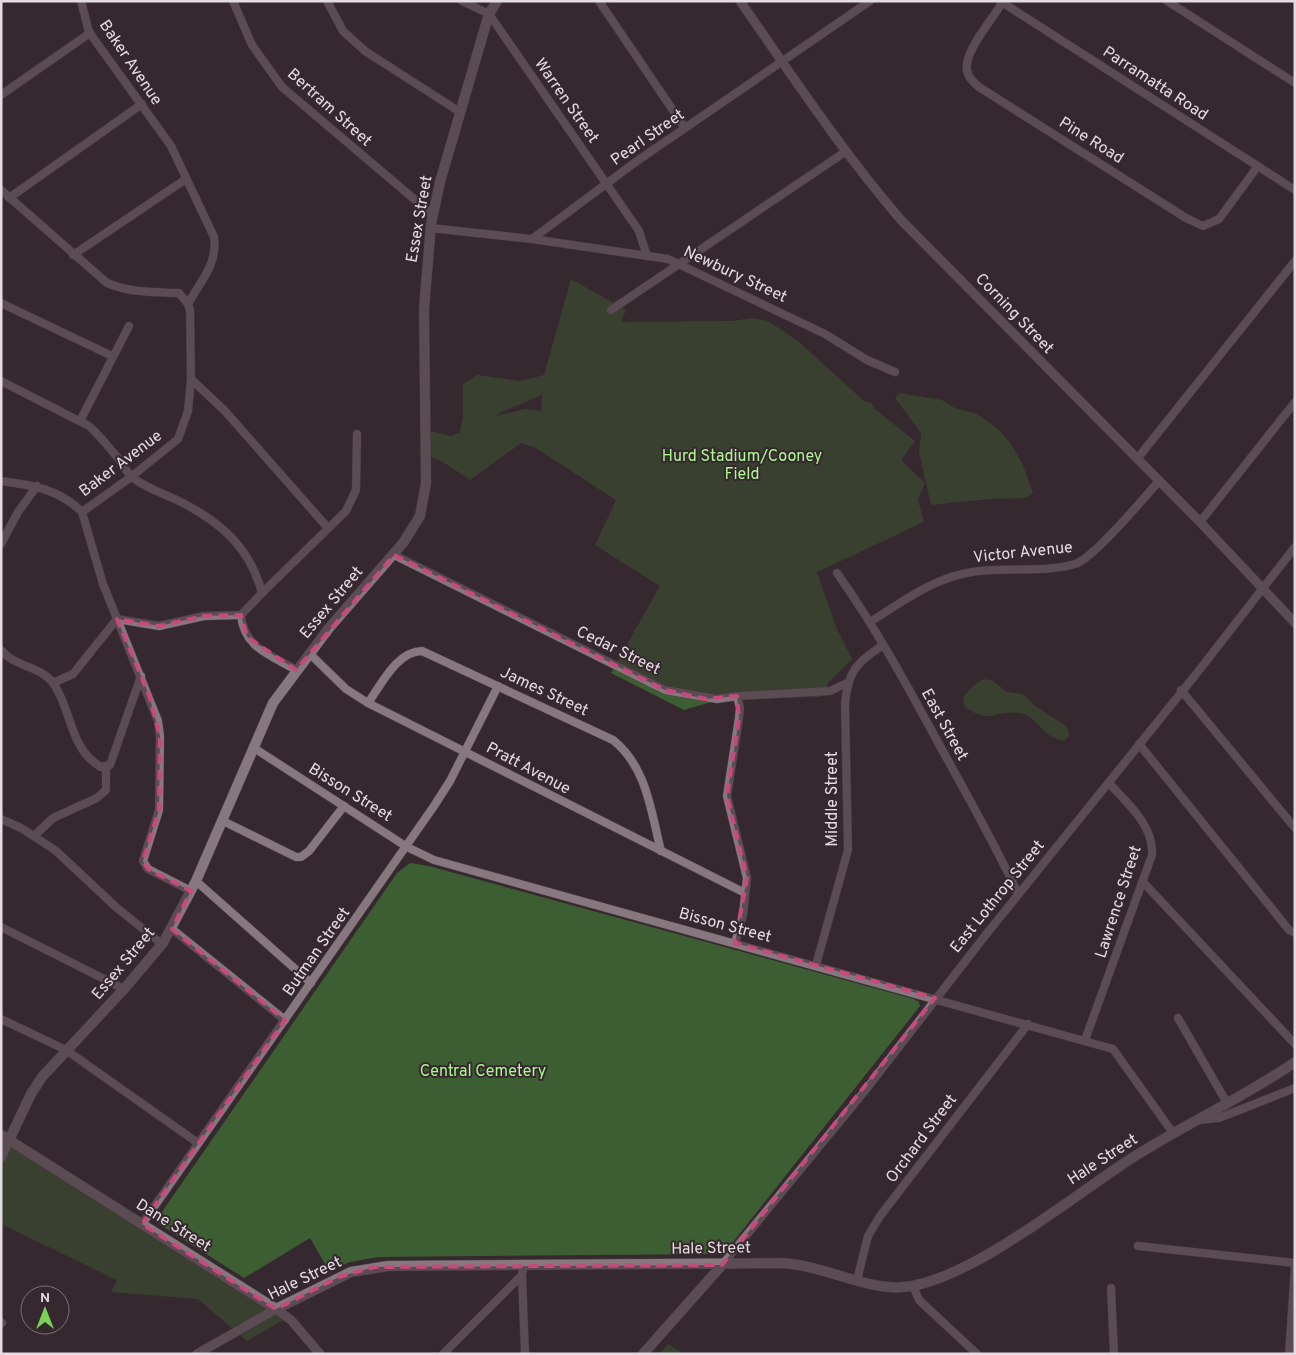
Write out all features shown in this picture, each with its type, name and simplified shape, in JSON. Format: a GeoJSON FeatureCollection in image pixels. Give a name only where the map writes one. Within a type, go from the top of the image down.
{"type":"FeatureCollection","features":[{"type":"Feature","properties":{"kind":"main road","name":"Essex Street"},"geometry":{"type":"LineString","coordinates":[[1,1157],[6,1137],[36,1085],[66,1050],[124,989],[162,944],[172,929],[223,821],[273,703],[309,653],[394,555],[412,532],[420,516],[426,483],[424,309],[430,228],[460,112],[489,14],[497,1]]}},
{"type":"Feature","properties":{"kind":"main road","name":"Hale Street"},"geometry":{"type":"LineString","coordinates":[[276,1309],[327,1282],[363,1269],[524,1264],[722,1265],[750,1262],[800,1264],[893,1288],[913,1286],[955,1271],[985,1255],[1173,1133],[1295,1062]]}},
{"type":"Feature","properties":{"kind":"main road","name":"Dane Street"},"geometry":{"type":"LineString","coordinates":[[6,1137],[276,1309]]}},
{"type":"Feature","properties":{"kind":"main road"},"geometry":{"type":"LineString","coordinates":[[643,1354],[722,1265]]}},
{"type":"Feature","properties":{"kind":"street","name":"Baker Avenue"},"geometry":{"type":"LineString","coordinates":[[81,1],[90,33],[171,146],[214,237],[216,250],[213,261],[188,304],[190,310],[191,378],[188,411],[178,439],[131,477],[82,512],[86,520],[95,562],[158,721],[160,736],[159,810],[143,861],[148,869],[191,891]]}},
{"type":"Feature","properties":{"kind":"street","name":"Bertram Street"},"geometry":{"type":"LineString","coordinates":[[233,1],[252,45],[282,87],[433,215]]}},
{"type":"Feature","properties":{"kind":"street"},"geometry":{"type":"LineString","coordinates":[[327,1],[343,31],[365,51],[460,112]]}},
{"type":"Feature","properties":{"kind":"street"},"geometry":{"type":"LineString","coordinates":[[462,1],[489,14]]}},
{"type":"Feature","properties":{"kind":"street"},"geometry":{"type":"LineString","coordinates":[[599,1],[686,128]]}},
{"type":"Feature","properties":{"kind":"street","name":"Corning Street"},"geometry":{"type":"LineString","coordinates":[[740,1],[845,152],[901,220],[1200,522],[1295,622]]}},
{"type":"Feature","properties":{"kind":"street","name":"Pearl Street"},"geometry":{"type":"LineString","coordinates":[[532,239],[607,183],[870,1]]}},
{"type":"Feature","properties":{"kind":"street"},"geometry":{"type":"LineString","coordinates":[[1167,1],[1295,84]]}},
{"type":"Feature","properties":{"kind":"street","name":"Parramatta Road"},"geometry":{"type":"LineString","coordinates":[[1001,2],[1295,190]]}},
{"type":"Feature","properties":{"kind":"street","name":"Pine Road"},"geometry":{"type":"LineString","coordinates":[[1001,2],[966,64],[970,79],[987,92],[1186,218],[1203,226],[1219,219],[1258,166]]}},
{"type":"Feature","properties":{"kind":"street","name":"Warren Street"},"geometry":{"type":"LineString","coordinates":[[489,14],[639,231],[647,256]]}},
{"type":"Feature","properties":{"kind":"street"},"geometry":{"type":"LineString","coordinates":[[1,95],[90,33]]}},
{"type":"Feature","properties":{"kind":"street"},"geometry":{"type":"LineString","coordinates":[[9,198],[142,104]]}},
{"type":"Feature","properties":{"kind":"street"},"geometry":{"type":"LineString","coordinates":[[611,310],[845,152]]}},
{"type":"Feature","properties":{"kind":"street"},"geometry":{"type":"LineString","coordinates":[[73,254],[186,179]]}},
{"type":"Feature","properties":{"kind":"street"},"geometry":{"type":"LineString","coordinates":[[1,190],[107,283],[118,288],[180,293],[188,304]]}},
{"type":"Feature","properties":{"kind":"street","name":"Newbury Street"},"geometry":{"type":"LineString","coordinates":[[430,228],[532,239],[647,256],[680,263],[825,334],[867,360],[895,372]]}},
{"type":"Feature","properties":{"kind":"street"},"geometry":{"type":"LineString","coordinates":[[1137,459],[1295,261]]}},
{"type":"Feature","properties":{"kind":"street"},"geometry":{"type":"LineString","coordinates":[[1,303],[112,356]]}},
{"type":"Feature","properties":{"kind":"street"},"geometry":{"type":"LineString","coordinates":[[80,421],[129,326]]}},
{"type":"Feature","properties":{"kind":"street"},"geometry":{"type":"LineString","coordinates":[[191,378],[225,411],[328,528]]}},
{"type":"Feature","properties":{"kind":"street"},"geometry":{"type":"LineString","coordinates":[[1,381],[80,421],[100,436],[131,477],[148,488],[205,515],[223,528],[236,542],[255,569],[262,593]]}},
{"type":"Feature","properties":{"kind":"street"},"geometry":{"type":"LineString","coordinates":[[1200,522],[1295,402]]}},
{"type":"Feature","properties":{"kind":"street"},"geometry":{"type":"LineString","coordinates":[[53,683],[73,674],[117,619],[159,626],[204,616],[241,615],[346,512],[356,490],[357,434]]}},
{"type":"Feature","properties":{"kind":"street"},"geometry":{"type":"LineString","coordinates":[[1,481],[37,486],[54,492],[82,512]]}},
{"type":"Feature","properties":{"kind":"street","name":"Victor Avenue"},"geometry":{"type":"LineString","coordinates":[[870,622],[926,586],[950,577],[971,572],[1076,564],[1109,537],[1159,481]]}},
{"type":"Feature","properties":{"kind":"street"},"geometry":{"type":"LineString","coordinates":[[1,544],[18,512],[37,486]]}},
{"type":"Feature","properties":{"kind":"street","name":"East Lothrop Street"},"geometry":{"type":"LineString","coordinates":[[722,1265],[864,1092],[935,998],[1295,546]]}},
{"type":"Feature","properties":{"kind":"street","name":"Cedar Street"},"geometry":{"type":"LineString","coordinates":[[394,555],[665,690],[717,700],[737,696],[830,691],[847,683]]}},
{"type":"Feature","properties":{"kind":"street","name":"East Street"},"geometry":{"type":"LineString","coordinates":[[837,573],[883,645],[999,853],[1018,894]]}},
{"type":"Feature","properties":{"kind":"street"},"geometry":{"type":"LineString","coordinates":[[241,615],[242,629],[247,638],[296,670]]}},
{"type":"Feature","properties":{"kind":"street","name":"Middle Street"},"geometry":{"type":"LineString","coordinates":[[816,965],[848,850],[845,704],[847,683],[854,668],[883,645]]}},
{"type":"Feature","properties":{"kind":"street"},"geometry":{"type":"LineString","coordinates":[[1,650],[14,661],[46,676],[53,683],[71,728],[87,756],[95,763],[106,767]]}},
{"type":"Feature","properties":{"kind":"street","name":"James Street"},"geometry":{"type":"LineString","coordinates":[[368,703],[401,658],[413,651],[422,651],[613,740],[625,750],[639,770],[660,851]]}},
{"type":"Feature","properties":{"kind":"street","name":"Pratt Avenue"},"geometry":{"type":"LineString","coordinates":[[309,653],[346,689],[368,703],[745,893]]}},
{"type":"Feature","properties":{"kind":"street"},"geometry":{"type":"LineString","coordinates":[[106,767],[110,765],[141,676]]}},
{"type":"Feature","properties":{"kind":"street","name":"Butman Street"},"geometry":{"type":"LineString","coordinates":[[142,1224],[407,847],[450,782],[498,686]]}},
{"type":"Feature","properties":{"kind":"street"},"geometry":{"type":"LineString","coordinates":[[1181,690],[1295,828]]}},
{"type":"Feature","properties":{"kind":"street"},"geometry":{"type":"LineString","coordinates":[[735,943],[743,915],[747,878],[746,864],[727,796],[739,713],[737,696]]}},
{"type":"Feature","properties":{"kind":"street"},"geometry":{"type":"LineString","coordinates":[[1139,744],[1264,899],[1295,934]]}},
{"type":"Feature","properties":{"kind":"street","name":"Bisson Street"},"geometry":{"type":"LineString","coordinates":[[254,748],[407,847],[434,860],[1113,1049],[1118,1053],[1173,1133]]}},
{"type":"Feature","properties":{"kind":"street"},"geometry":{"type":"LineString","coordinates":[[34,836],[53,818],[97,798],[106,790],[106,767]]}},
{"type":"Feature","properties":{"kind":"street","name":"Lawrence Street"},"geometry":{"type":"LineString","coordinates":[[1085,1040],[1152,854],[1150,834],[1130,805],[1108,783]]}},
{"type":"Feature","properties":{"kind":"street"},"geometry":{"type":"LineString","coordinates":[[223,821],[296,857],[302,857],[310,851],[344,806]]}},
{"type":"Feature","properties":{"kind":"street"},"geometry":{"type":"LineString","coordinates":[[1,818],[55,850],[116,908],[162,944]]}},
{"type":"Feature","properties":{"kind":"street"},"geometry":{"type":"LineString","coordinates":[[196,881],[311,984]]}},
{"type":"Feature","properties":{"kind":"street"},"geometry":{"type":"LineString","coordinates":[[1143,882],[1295,1044]]}},
{"type":"Feature","properties":{"kind":"street"},"geometry":{"type":"LineString","coordinates":[[1,927],[124,989]]}},
{"type":"Feature","properties":{"kind":"street"},"geometry":{"type":"LineString","coordinates":[[172,929],[285,1020]]}},
{"type":"Feature","properties":{"kind":"street"},"geometry":{"type":"LineString","coordinates":[[1178,1018],[1227,1102]]}},
{"type":"Feature","properties":{"kind":"street"},"geometry":{"type":"LineString","coordinates":[[1,1019],[66,1050],[198,1143]]}},
{"type":"Feature","properties":{"kind":"street","name":"Orchard Street"},"geometry":{"type":"LineString","coordinates":[[858,1280],[868,1236],[880,1216],[1028,1024]]}},
{"type":"Feature","properties":{"kind":"street","name":"Hale Street"},"geometry":{"type":"LineString","coordinates":[[1196,1121],[1219,1118],[1295,1088]]}},
{"type":"Feature","properties":{"kind":"street"},"geometry":{"type":"LineString","coordinates":[[1138,1246],[1295,1263]]}},
{"type":"Feature","properties":{"kind":"street"},"geometry":{"type":"LineString","coordinates":[[524,1264],[522,1275],[525,1354]]}},
{"type":"Feature","properties":{"kind":"street"},"geometry":{"type":"LineString","coordinates":[[1289,1354],[1295,1267]]}},
{"type":"Feature","properties":{"kind":"street"},"geometry":{"type":"LineString","coordinates":[[443,1354],[522,1275]]}},
{"type":"Feature","properties":{"kind":"street"},"geometry":{"type":"LineString","coordinates":[[913,1286],[919,1300],[977,1354]]}},
{"type":"Feature","properties":{"kind":"street"},"geometry":{"type":"LineString","coordinates":[[1110,1288],[1114,1354]]}},
{"type":"Feature","properties":{"kind":"street","name":"Hale Street"},"geometry":{"type":"LineString","coordinates":[[201,1353],[276,1309]]}},
{"type":"Feature","properties":{"kind":"street","name":"Dane Street"},"geometry":{"type":"LineString","coordinates":[[276,1309],[291,1320],[320,1354]]}},
{"type":"Feature","properties":{"kind":"highlighted area"},"geometry":{"type":"Polygon","coordinates":[[[394,555],[665,690],[706,699],[737,696],[739,718],[727,796],[747,878],[735,943],[935,998],[722,1265],[374,1267],[339,1277],[276,1309],[142,1224],[285,1020],[172,929],[191,891],[148,869],[143,861],[159,810],[160,736],[149,695],[117,619],[159,626],[204,616],[241,615],[247,637],[296,670],[394,555]]]}},
{"type":"Feature","properties":{"kind":"green space","name":"Hurd Stadium/Cooney Field"},"geometry":{"type":"Polygon","coordinates":[[[571,279],[626,310],[621,322],[732,321],[752,318],[768,321],[798,341],[864,401],[871,403],[875,409],[915,441],[901,460],[925,483],[918,500],[924,522],[817,572],[836,627],[852,659],[829,682],[821,697],[783,698],[745,692],[684,710],[611,673],[660,586],[595,545],[616,500],[536,448],[521,443],[470,480],[443,462],[425,455],[426,430],[451,436],[460,432],[463,418],[463,384],[477,375],[520,381],[544,375],[571,279]],[[542,395],[496,416],[525,409],[541,411],[542,395]]]}},
{"type":"Feature","properties":{"kind":"green space"},"geometry":{"type":"Polygon","coordinates":[[[900,393],[942,400],[955,408],[977,414],[997,428],[1011,444],[1022,463],[1033,493],[1026,498],[989,499],[931,505],[919,452],[921,433],[895,398],[900,393]]]}},
{"type":"Feature","properties":{"kind":"green space"},"geometry":{"type":"Polygon","coordinates":[[[985,679],[993,681],[1007,692],[1023,694],[1034,705],[1066,726],[1070,735],[1064,741],[1052,737],[1032,718],[1023,714],[1003,713],[987,716],[965,707],[963,698],[975,684],[985,679]]]}},
{"type":"Feature","properties":{"kind":"green space","name":"Central Cemetery"},"geometry":{"type":"Polygon","coordinates":[[[410,863],[429,866],[914,999],[919,1002],[920,1006],[726,1251],[721,1254],[378,1257],[350,1262],[329,1271],[310,1238],[244,1278],[159,1224],[157,1219],[397,873],[410,863]]]}},
{"type":"Feature","properties":{"kind":"green space"},"geometry":{"type":"Polygon","coordinates":[[[13,1141],[285,1319],[247,1341],[198,1299],[111,1292],[117,1280],[1,1224],[1,1163],[13,1141]]]}},
{"type":"Feature","properties":{"kind":"green space"},"geometry":{"type":"Polygon","coordinates":[[[668,1344],[684,1354],[659,1354],[668,1344]]]}}]}
